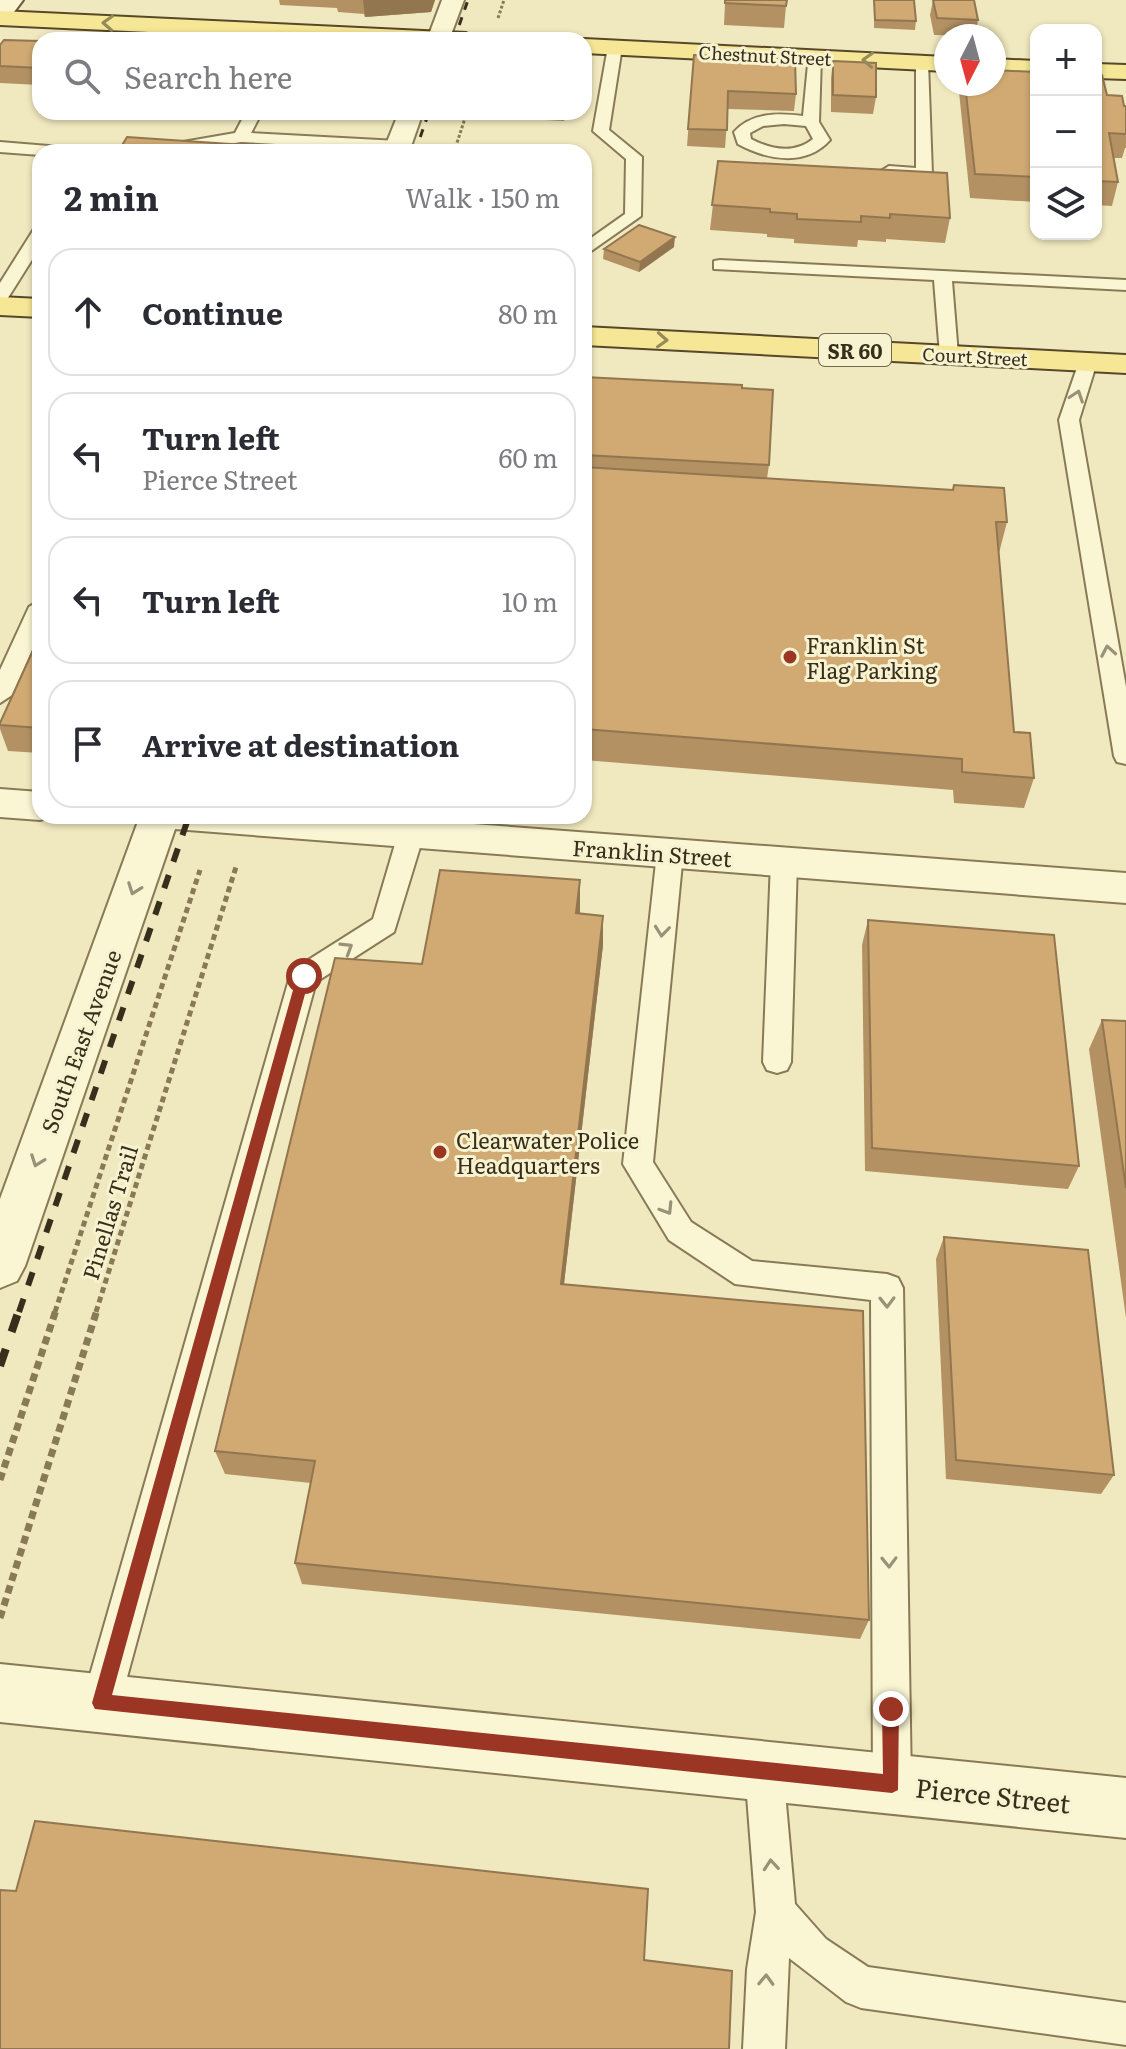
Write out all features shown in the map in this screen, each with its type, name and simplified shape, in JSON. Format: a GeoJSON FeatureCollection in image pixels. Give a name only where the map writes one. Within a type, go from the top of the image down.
{"type":"FeatureCollection","features":[{"type":"Feature","properties":{"kind":"main road"},"geometry":{"type":"LineString","coordinates":[[0,16],[234,32]]}},
{"type":"Feature","properties":{"kind":"main road","name":"Chestnut Street"},"geometry":{"type":"LineString","coordinates":[[592,46],[934,63]]}},
{"type":"Feature","properties":{"kind":"main road"},"geometry":{"type":"LineString","coordinates":[[1006,67],[1030,68]]}},
{"type":"Feature","properties":{"kind":"main road"},"geometry":{"type":"LineString","coordinates":[[1102,71],[1126,72]]}},
{"type":"Feature","properties":{"kind":"main road"},"geometry":{"type":"LineString","coordinates":[[0,306],[32,308]]}},
{"type":"Feature","properties":{"kind":"main road","name":"Court Street"},"geometry":{"type":"LineString","coordinates":[[592,336],[1126,364]]}},
{"type":"Feature","properties":{"kind":"street"},"geometry":{"type":"LineString","coordinates":[[0,16],[12,0]]}},
{"type":"Feature","properties":{"kind":"street"},"geometry":{"type":"LineString","coordinates":[[441,32],[453,0]]}},
{"type":"Feature","properties":{"kind":"street"},"geometry":{"type":"LineString","coordinates":[[399,144],[408,120]]}},
{"type":"Feature","properties":{"kind":"street"},"geometry":{"type":"LineString","coordinates":[[0,803],[32,805]]}},
{"type":"Feature","properties":{"kind":"street","name":"South East Avenue"},"geometry":{"type":"LineString","coordinates":[[0,1266],[157,824]]}},
{"type":"Feature","properties":{"kind":"street","name":"Franklin Street"},"geometry":{"type":"LineString","coordinates":[[280,824],[1126,888]]}},
{"type":"Feature","properties":{"kind":"street","name":"Pierce Street"},"geometry":{"type":"LineString","coordinates":[[0,1693],[1126,1808]]}},
{"type":"Feature","properties":{"kind":"lane"},"geometry":{"type":"LineString","coordinates":[[592,245],[633,216],[634,157],[601,131],[615,47]]}},
{"type":"Feature","properties":{"kind":"lane"},"geometry":{"type":"LineString","coordinates":[[811,122],[814,57]]}},
{"type":"Feature","properties":{"kind":"lane"},"geometry":{"type":"LineString","coordinates":[[878,171],[924,174],[921,62]]}},
{"type":"Feature","properties":{"kind":"lane"},"geometry":{"type":"LineString","coordinates":[[241,137],[250,120]]}},
{"type":"Feature","properties":{"kind":"lane"},"geometry":{"type":"LineString","coordinates":[[214,144],[241,137],[308,144]]}},
{"type":"Feature","properties":{"kind":"lane"},"geometry":{"type":"LineString","coordinates":[[0,147],[32,150]]}},
{"type":"Feature","properties":{"kind":"lane"},"geometry":{"type":"LineString","coordinates":[[0,297],[32,246]]}},
{"type":"Feature","properties":{"kind":"lane"},"geometry":{"type":"LineString","coordinates":[[720,265],[1126,285]]}},
{"type":"Feature","properties":{"kind":"lane"},"geometry":{"type":"LineString","coordinates":[[943,275],[949,355]]}},
{"type":"Feature","properties":{"kind":"lane"},"geometry":{"type":"LineString","coordinates":[[1088,362],[1069,420],[1126,756]]}},
{"type":"Feature","properties":{"kind":"lane"},"geometry":{"type":"LineString","coordinates":[[0,695],[32,625]]}},
{"type":"Feature","properties":{"kind":"lane"},"geometry":{"type":"LineString","coordinates":[[101,1703],[304,976],[385,925],[411,834]]}},
{"type":"Feature","properties":{"kind":"lane"},"geometry":{"type":"LineString","coordinates":[[670,853],[638,1164],[680,1231],[746,1274],[887,1288],[892,1784]]}},
{"type":"Feature","properties":{"kind":"lane"},"geometry":{"type":"LineString","coordinates":[[777,1062],[784,862]]}},
{"type":"Feature","properties":{"kind":"lane"},"geometry":{"type":"LineString","coordinates":[[764,1770],[776,1912],[767,1969],[764,2049]]}},
{"type":"Feature","properties":{"kind":"lane"},"geometry":{"type":"LineString","coordinates":[[776,1912],[812,1953],[861,1987],[1126,2024]]}},
{"type":"Feature","properties":{"kind":"path"},"geometry":{"type":"LineString","coordinates":[[457,144],[464,120]]}},
{"type":"Feature","properties":{"kind":"path","name":"Pinellas Trail"},"geometry":{"type":"LineString","coordinates":[[0,1480],[213,824]]}},
{"type":"Feature","properties":{"kind":"path","name":"Pinellas Trail"},"geometry":{"type":"LineString","coordinates":[[0,1618],[214,824]]}},
{"type":"Feature","properties":{"kind":"building"},"geometry":{"type":"Polygon","coordinates":[[[725,0],[787,0],[786,6],[725,3],[725,0]]]}},
{"type":"Feature","properties":{"kind":"building"},"geometry":{"type":"Polygon","coordinates":[[[874,0],[914,0],[916,21],[875,20],[874,0]]]}},
{"type":"Feature","properties":{"kind":"building"},"geometry":{"type":"Polygon","coordinates":[[[933,0],[974,0],[978,20],[937,18],[933,0]]]}},
{"type":"Feature","properties":{"kind":"building"},"geometry":{"type":"Polygon","coordinates":[[[4,40],[32,41],[32,68],[0,66],[0,45],[4,40]]]}},
{"type":"Feature","properties":{"kind":"building"},"geometry":{"type":"Polygon","coordinates":[[[694,55],[795,59],[796,94],[728,91],[727,130],[688,129],[694,55]]]}},
{"type":"Feature","properties":{"kind":"building"},"geometry":{"type":"Polygon","coordinates":[[[833,61],[876,63],[876,97],[833,95],[833,61]]]}},
{"type":"Feature","properties":{"kind":"building"},"geometry":{"type":"Polygon","coordinates":[[[1006,71],[1030,72],[1030,177],[975,174],[966,96],[1006,96],[1006,71]]]}},
{"type":"Feature","properties":{"kind":"building"},"geometry":{"type":"Polygon","coordinates":[[[1102,75],[1107,95],[1122,96],[1126,106],[1126,134],[1109,133],[1118,182],[1102,181],[1102,75]]]}},
{"type":"Feature","properties":{"kind":"building"},"geometry":{"type":"Polygon","coordinates":[[[127,137],[230,144],[123,144],[127,137]]]}},
{"type":"Feature","properties":{"kind":"building"},"geometry":{"type":"Polygon","coordinates":[[[718,161],[947,173],[950,218],[890,214],[890,218],[861,216],[861,222],[797,219],[797,214],[770,212],[770,209],[712,205],[718,161]]]}},
{"type":"Feature","properties":{"kind":"building"},"geometry":{"type":"Polygon","coordinates":[[[639,225],[675,237],[640,262],[604,249],[639,225]]]}},
{"type":"Feature","properties":{"kind":"building"},"geometry":{"type":"Polygon","coordinates":[[[592,377],[742,385],[742,388],[773,390],[769,465],[592,455],[592,377]]]}},
{"type":"Feature","properties":{"kind":"building","name":"Franklin St Flag Parking"},"geometry":{"type":"Polygon","coordinates":[[[592,467],[953,490],[954,485],[1004,488],[1007,522],[996,522],[1014,732],[1030,733],[1034,778],[962,772],[962,759],[592,730],[592,467]]]}},
{"type":"Feature","properties":{"kind":"building"},"geometry":{"type":"Polygon","coordinates":[[[32,653],[32,727],[0,723],[32,653]]]}},
{"type":"Feature","properties":{"kind":"building","name":"Clearwater Police Headquarters"},"geometry":{"type":"Polygon","coordinates":[[[440,870],[580,880],[576,913],[603,916],[561,1284],[863,1311],[869,1620],[295,1563],[315,1461],[215,1451],[335,958],[422,964],[440,870]]]}},
{"type":"Feature","properties":{"kind":"building"},"geometry":{"type":"Polygon","coordinates":[[[868,920],[1054,935],[1079,1166],[872,1148],[868,920]]]}},
{"type":"Feature","properties":{"kind":"building"},"geometry":{"type":"Polygon","coordinates":[[[1102,1020],[1126,1021],[1126,1188],[1102,1020]]]}},
{"type":"Feature","properties":{"kind":"building"},"geometry":{"type":"Polygon","coordinates":[[[944,1237],[1088,1250],[1114,1475],[956,1460],[944,1237]]]}},
{"type":"Feature","properties":{"kind":"building"},"geometry":{"type":"Polygon","coordinates":[[[35,1821],[648,1889],[644,1960],[732,1971],[729,2049],[0,2049],[0,1890],[16,1891],[35,1821]]]}},
{"type":"Feature","properties":{"kind":"railway"},"geometry":{"type":"LineString","coordinates":[[457,32],[468,0]]}},
{"type":"Feature","properties":{"kind":"railway"},"geometry":{"type":"LineString","coordinates":[[418,144],[426,120]]}},
{"type":"Feature","properties":{"kind":"railway"},"geometry":{"type":"LineString","coordinates":[[19,1312],[186,824]]}},
{"type":"Feature","properties":{"kind":"railway"},"geometry":{"type":"LineString","coordinates":[[0,1366],[19,1310]]}},
{"type":"Feature","properties":{"kind":"place","name":"Franklin St Flag Parking"},"geometry":{"type":"Point","coordinates":[790,657]}},
{"type":"Feature","properties":{"kind":"place","name":"Clearwater Police Headquarters"},"geometry":{"type":"Point","coordinates":[440,1152]}},
{"type":"Feature","properties":{"kind":"route"},"geometry":{"type":"LineString","coordinates":[[304,976],[101,1703],[892,1784],[891,1709]]}}]}
